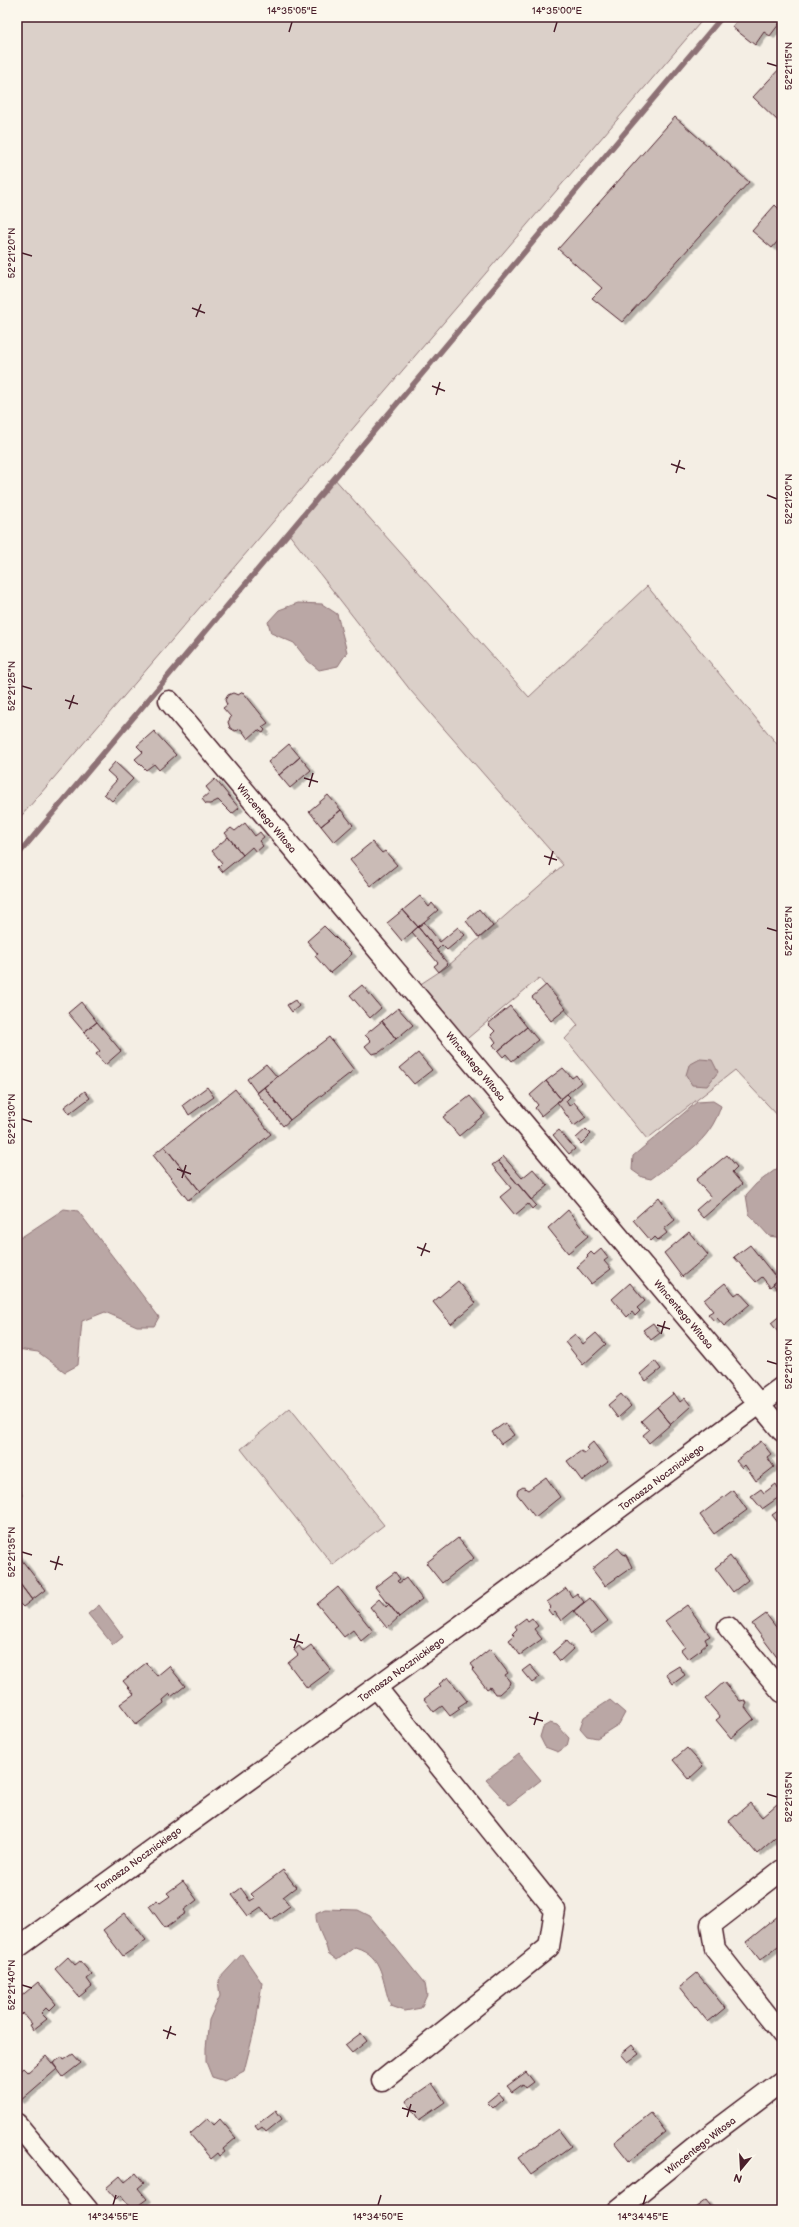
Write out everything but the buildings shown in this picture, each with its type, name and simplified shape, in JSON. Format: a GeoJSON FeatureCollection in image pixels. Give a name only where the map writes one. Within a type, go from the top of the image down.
{"type":"FeatureCollection","features":[{"type":"Feature","properties":{"kind":"street","name":"Wincentego Witosa"},"geometry":{"type":"LineString","coordinates":[[169,701],[782,1431]]}},
{"type":"Feature","properties":{"kind":"street","name":"Tomasza Nocznickiego"},"geometry":{"type":"LineString","coordinates":[[17,1948],[376,1687],[782,1387]]}},
{"type":"Feature","properties":{"kind":"street"},"geometry":{"type":"LineString","coordinates":[[728,1626],[782,1692]]}},
{"type":"Feature","properties":{"kind":"street"},"geometry":{"type":"LineString","coordinates":[[376,1687],[555,1910],[549,1947],[382,2081]]}},
{"type":"Feature","properties":{"kind":"street"},"geometry":{"type":"LineString","coordinates":[[782,1870],[711,1925],[715,1949],[782,2034]]}},
{"type":"Feature","properties":{"kind":"street","name":"Wincentego Witosa"},"geometry":{"type":"LineString","coordinates":[[618,2210],[709,2136],[782,2081]]}},
{"type":"Feature","properties":{"kind":"street"},"geometry":{"type":"LineString","coordinates":[[17,2124],[85,2209]]}},
{"type":"Feature","properties":{"kind":"shaded area"},"geometry":{"type":"Polygon","coordinates":[[[17,17],[705,17],[17,821],[17,17]]]}},
{"type":"Feature","properties":{"kind":"shaded area"},"geometry":{"type":"Polygon","coordinates":[[[333,477],[529,697],[647,586],[782,750],[782,1120],[735,1070],[647,1139],[565,1039],[578,1025],[539,978],[462,1043],[413,989],[448,966],[563,865],[411,691],[288,533],[333,477]]]}},
{"type":"Feature","properties":{"kind":"shaded area"},"geometry":{"type":"Polygon","coordinates":[[[298,603],[322,604],[337,614],[347,652],[338,666],[319,670],[308,661],[294,643],[271,633],[268,622],[279,610],[298,603]]]}},
{"type":"Feature","properties":{"kind":"shaded area"},"geometry":{"type":"Polygon","coordinates":[[[700,1059],[712,1060],[718,1072],[707,1086],[692,1085],[686,1075],[689,1065],[700,1059]]]}},
{"type":"Feature","properties":{"kind":"shaded area"},"geometry":{"type":"Polygon","coordinates":[[[713,1101],[721,1106],[716,1119],[709,1130],[693,1148],[651,1179],[642,1177],[632,1170],[633,1156],[697,1102],[713,1101]]]}},
{"type":"Feature","properties":{"kind":"shaded area"},"geometry":{"type":"Polygon","coordinates":[[[779,1167],[782,1167],[782,1238],[769,1236],[749,1214],[746,1195],[756,1184],[779,1167]]]}},
{"type":"Feature","properties":{"kind":"shaded area"},"geometry":{"type":"Polygon","coordinates":[[[64,1209],[78,1211],[159,1317],[154,1326],[137,1326],[105,1312],[82,1321],[78,1365],[65,1372],[38,1352],[17,1349],[17,1240],[64,1209]]]}},
{"type":"Feature","properties":{"kind":"shaded area"},"geometry":{"type":"Polygon","coordinates":[[[290,1408],[384,1525],[333,1565],[241,1449],[290,1408]]]}},
{"type":"Feature","properties":{"kind":"shaded area"},"geometry":{"type":"Polygon","coordinates":[[[17,1476],[22,1495],[17,1499],[17,1476]]]}},
{"type":"Feature","properties":{"kind":"shaded area"},"geometry":{"type":"Polygon","coordinates":[[[99,1605],[123,1637],[113,1645],[88,1614],[99,1605]]]}},
{"type":"Feature","properties":{"kind":"shaded area"},"geometry":{"type":"Polygon","coordinates":[[[610,1700],[625,1713],[619,1724],[597,1738],[587,1736],[580,1728],[584,1717],[610,1700]]]}},
{"type":"Feature","properties":{"kind":"shaded area"},"geometry":{"type":"Polygon","coordinates":[[[550,1723],[557,1725],[569,1738],[567,1746],[558,1752],[545,1747],[540,1737],[543,1727],[550,1723]]]}},
{"type":"Feature","properties":{"kind":"shaded area"},"geometry":{"type":"Polygon","coordinates":[[[519,1754],[541,1780],[509,1805],[486,1780],[519,1754]]]}},
{"type":"Feature","properties":{"kind":"shaded area"},"geometry":{"type":"Polygon","coordinates":[[[325,1909],[358,1910],[370,1916],[425,1984],[427,1995],[421,2008],[405,2011],[391,2006],[377,1963],[365,1951],[355,1947],[337,1960],[328,1953],[316,1918],[316,1913],[325,1909]]]}},
{"type":"Feature","properties":{"kind":"shaded area"},"geometry":{"type":"Polygon","coordinates":[[[242,1954],[262,1983],[256,2023],[244,2071],[225,2081],[212,2077],[206,2062],[209,2020],[220,1996],[218,1980],[242,1954]]]}},
{"type":"Feature","properties":{"kind":"waterway"},"geometry":{"type":"LineString","coordinates":[[17,856],[722,17]]}}]}
